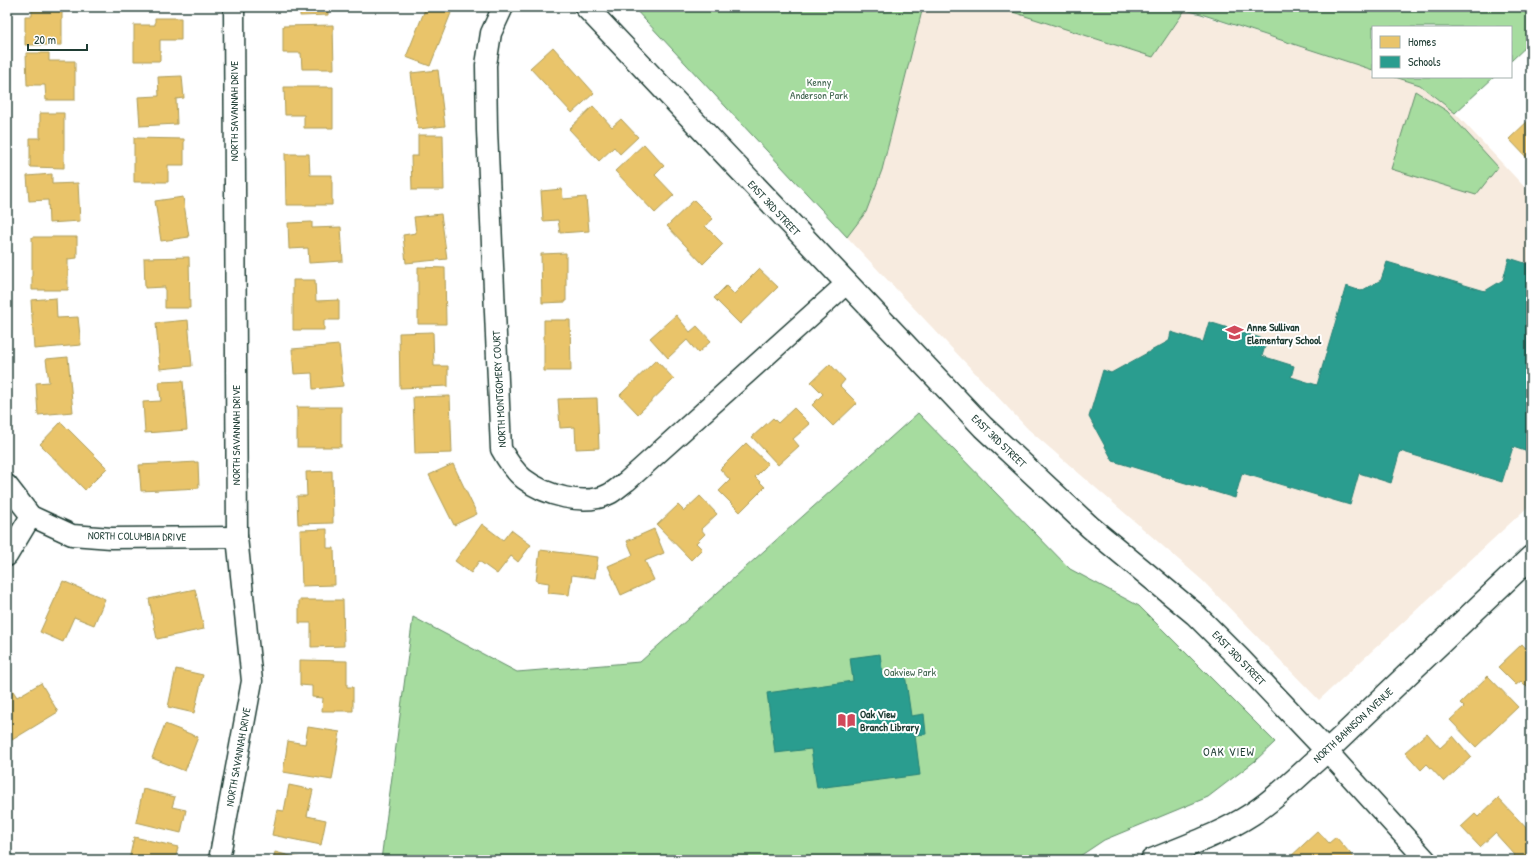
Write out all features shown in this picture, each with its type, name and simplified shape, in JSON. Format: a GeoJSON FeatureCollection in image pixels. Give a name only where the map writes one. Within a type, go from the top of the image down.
{"type":"FeatureCollection","features":[{"type":"Feature","properties":{"kind":"street","name":"NORTH SAVANNAH DRIVE"},"geometry":{"type":"LineString","coordinates":[[219,860],[252,681],[237,537],[234,7]]}},
{"type":"Feature","properties":{"kind":"street","name":"NORTH MONTGOMERY COURT"},"geometry":{"type":"LineString","coordinates":[[503,7],[491,33],[486,65],[488,145],[501,450],[510,464],[523,479],[555,496],[593,499],[609,494],[627,481],[846,284]]}},
{"type":"Feature","properties":{"kind":"street","name":"EAST 3RD STREET"},"geometry":{"type":"LineString","coordinates":[[586,7],[846,284],[983,427],[1090,527],[1195,614],[1239,658],[1426,860]]}},
{"type":"Feature","properties":{"kind":"street","name":"NORTH COLUMBIA DRIVE"},"geometry":{"type":"LineString","coordinates":[[7,485],[31,516],[72,535],[111,538],[237,537]]}},
{"type":"Feature","properties":{"kind":"street"},"geometry":{"type":"LineString","coordinates":[[7,556],[31,516]]}},
{"type":"Feature","properties":{"kind":"street","name":"NORTH BAHNSON AVENUE"},"geometry":{"type":"LineString","coordinates":[[1152,860],[1232,827],[1253,813],[1327,752],[1531,557]]}},
{"type":"Feature","properties":{"kind":"shaded area","name":"Anne Sullivan Elementary School"},"geometry":{"type":"Polygon","coordinates":[[[923,7],[997,7],[1153,57],[1185,10],[1372,70],[1372,78],[1398,78],[1420,85],[1455,113],[1531,194],[1531,504],[1319,700],[1202,580],[1028,429],[847,237],[865,213],[882,170],[923,7]]]}},
{"type":"Feature","properties":{"kind":"green space","name":"Kenny Anderson Park"},"geometry":{"type":"Polygon","coordinates":[[[633,7],[923,7],[882,170],[866,212],[847,237],[633,7]]]}},
{"type":"Feature","properties":{"kind":"green space"},"geometry":{"type":"Polygon","coordinates":[[[997,7],[1531,7],[1531,42],[1512,60],[1512,26],[1372,26],[1372,70],[1185,10],[1153,57],[997,7]]]}},
{"type":"Feature","properties":{"kind":"green space"},"geometry":{"type":"Polygon","coordinates":[[[1398,78],[1493,78],[1455,113],[1420,85],[1398,78]]]}},
{"type":"Feature","properties":{"kind":"green space"},"geometry":{"type":"Polygon","coordinates":[[[1415,91],[1447,111],[1498,167],[1476,195],[1391,169],[1415,91]]]}},
{"type":"Feature","properties":{"kind":"green space","name":"Oakview Park"},"geometry":{"type":"Polygon","coordinates":[[[918,413],[1070,569],[1139,606],[1275,742],[1255,761],[1208,797],[1104,840],[1074,860],[381,860],[413,617],[517,672],[640,662],[918,413]]]}},
{"type":"Feature","properties":{"kind":"building: Homes"},"geometry":{"type":"Polygon","coordinates":[[[32,7],[62,7],[62,45],[25,45],[25,16],[32,16],[32,7]]]}},
{"type":"Feature","properties":{"kind":"building: Homes"},"geometry":{"type":"Polygon","coordinates":[[[300,7],[328,7],[328,15],[300,16],[300,7]]]}},
{"type":"Feature","properties":{"kind":"building: Homes"},"geometry":{"type":"Polygon","coordinates":[[[426,7],[436,7],[451,13],[430,66],[406,57],[426,7]]]}},
{"type":"Feature","properties":{"kind":"building: Homes"},"geometry":{"type":"Polygon","coordinates":[[[155,18],[181,18],[181,40],[160,40],[160,61],[134,61],[134,25],[155,25],[155,18]]]}},
{"type":"Feature","properties":{"kind":"building: Homes"},"geometry":{"type":"Polygon","coordinates":[[[333,25],[334,69],[302,69],[301,53],[283,53],[283,26],[333,25]]]}},
{"type":"Feature","properties":{"kind":"building: Homes"},"geometry":{"type":"Polygon","coordinates":[[[553,47],[594,93],[572,113],[530,68],[553,47]]]}},
{"type":"Feature","properties":{"kind":"building: Homes"},"geometry":{"type":"Polygon","coordinates":[[[26,53],[49,53],[49,61],[75,61],[75,100],[46,100],[45,85],[27,85],[26,53]]]}},
{"type":"Feature","properties":{"kind":"building: Homes"},"geometry":{"type":"Polygon","coordinates":[[[438,70],[445,126],[418,129],[411,73],[438,70]]]}},
{"type":"Feature","properties":{"kind":"building: Homes"},"geometry":{"type":"Polygon","coordinates":[[[182,76],[184,98],[176,99],[177,124],[140,126],[138,97],[159,96],[158,77],[182,76]]]}},
{"type":"Feature","properties":{"kind":"building: Homes"},"geometry":{"type":"Polygon","coordinates":[[[284,87],[333,87],[333,128],[304,128],[304,115],[285,115],[284,87]]]}},
{"type":"Feature","properties":{"kind":"building: Homes"},"geometry":{"type":"Polygon","coordinates":[[[593,106],[612,127],[621,119],[638,137],[620,154],[614,147],[599,161],[569,129],[593,106]]]}},
{"type":"Feature","properties":{"kind":"building: Homes"},"geometry":{"type":"Polygon","coordinates":[[[40,113],[64,113],[64,168],[30,167],[30,138],[40,138],[40,113]]]}},
{"type":"Feature","properties":{"kind":"building: Homes"},"geometry":{"type":"Polygon","coordinates":[[[1531,118],[1531,162],[1509,139],[1531,118]]]}},
{"type":"Feature","properties":{"kind":"building: Homes"},"geometry":{"type":"Polygon","coordinates":[[[418,135],[443,135],[444,190],[412,190],[411,156],[418,156],[418,135]]]}},
{"type":"Feature","properties":{"kind":"building: Homes"},"geometry":{"type":"Polygon","coordinates":[[[134,138],[184,139],[184,165],[168,165],[168,182],[134,182],[134,138]]]}},
{"type":"Feature","properties":{"kind":"building: Homes"},"geometry":{"type":"Polygon","coordinates":[[[644,144],[664,166],[655,175],[674,195],[655,213],[615,171],[644,144]]]}},
{"type":"Feature","properties":{"kind":"building: Homes"},"geometry":{"type":"Polygon","coordinates":[[[285,154],[309,154],[310,175],[332,175],[332,205],[286,205],[285,154]]]}},
{"type":"Feature","properties":{"kind":"building: Homes"},"geometry":{"type":"Polygon","coordinates":[[[52,174],[52,184],[78,183],[80,221],[49,223],[48,200],[29,201],[27,176],[52,174]]]}},
{"type":"Feature","properties":{"kind":"building: Homes"},"geometry":{"type":"Polygon","coordinates":[[[562,189],[563,199],[586,197],[589,231],[560,233],[558,220],[543,221],[541,191],[562,189]]]}},
{"type":"Feature","properties":{"kind":"building: Homes"},"geometry":{"type":"Polygon","coordinates":[[[183,197],[189,237],[161,241],[155,201],[183,197]]]}},
{"type":"Feature","properties":{"kind":"building: Homes"},"geometry":{"type":"Polygon","coordinates":[[[694,200],[713,219],[705,226],[723,244],[703,264],[667,226],[694,200]]]}},
{"type":"Feature","properties":{"kind":"building: Homes"},"geometry":{"type":"Polygon","coordinates":[[[441,214],[447,259],[406,263],[403,235],[416,233],[414,217],[441,214]]]}},
{"type":"Feature","properties":{"kind":"building: Homes"},"geometry":{"type":"Polygon","coordinates":[[[312,222],[312,228],[341,227],[343,261],[309,263],[308,248],[289,249],[288,223],[312,222]]]}},
{"type":"Feature","properties":{"kind":"building: Homes"},"geometry":{"type":"Polygon","coordinates":[[[32,237],[77,237],[77,258],[68,259],[68,290],[32,290],[32,237]]]}},
{"type":"Feature","properties":{"kind":"building: Homes"},"geometry":{"type":"Polygon","coordinates":[[[566,253],[566,302],[542,303],[541,254],[566,253]]]}},
{"type":"Feature","properties":{"kind":"building: Homes"},"geometry":{"type":"Polygon","coordinates":[[[189,257],[190,308],[165,308],[165,287],[145,288],[144,258],[189,257]]]}},
{"type":"Feature","properties":{"kind":"building: Homes"},"geometry":{"type":"Polygon","coordinates":[[[418,267],[445,268],[446,324],[418,324],[418,267]]]}},
{"type":"Feature","properties":{"kind":"building: Homes"},"geometry":{"type":"Polygon","coordinates":[[[759,269],[778,287],[740,324],[714,298],[726,286],[734,294],[759,269]]]}},
{"type":"Feature","properties":{"kind":"building: Homes"},"geometry":{"type":"Polygon","coordinates":[[[293,280],[315,280],[316,301],[339,300],[339,320],[324,320],[324,330],[293,330],[293,280]]]}},
{"type":"Feature","properties":{"kind":"building: Homes"},"geometry":{"type":"Polygon","coordinates":[[[56,298],[57,318],[78,317],[81,345],[34,349],[31,300],[56,298]]]}},
{"type":"Feature","properties":{"kind":"building: Homes"},"geometry":{"type":"Polygon","coordinates":[[[676,315],[690,332],[697,326],[711,341],[698,353],[687,340],[668,358],[650,338],[676,315]]]}},
{"type":"Feature","properties":{"kind":"building: Homes"},"geometry":{"type":"Polygon","coordinates":[[[188,320],[192,366],[160,369],[156,323],[188,320]]]}},
{"type":"Feature","properties":{"kind":"building: Homes"},"geometry":{"type":"Polygon","coordinates":[[[544,320],[570,320],[571,371],[544,371],[544,320]]]}},
{"type":"Feature","properties":{"kind":"building: Homes"},"geometry":{"type":"Polygon","coordinates":[[[433,332],[434,366],[448,366],[448,386],[400,388],[399,333],[433,332]]]}},
{"type":"Feature","properties":{"kind":"building: Homes"},"geometry":{"type":"Polygon","coordinates":[[[339,345],[343,386],[313,389],[312,373],[294,374],[292,349],[339,345]]]}},
{"type":"Feature","properties":{"kind":"building: Homes"},"geometry":{"type":"Polygon","coordinates":[[[68,357],[73,412],[38,415],[36,383],[49,382],[46,359],[68,357]]]}},
{"type":"Feature","properties":{"kind":"building: Homes"},"geometry":{"type":"Polygon","coordinates":[[[656,360],[674,379],[638,414],[620,395],[656,360]]]}},
{"type":"Feature","properties":{"kind":"building: Homes"},"geometry":{"type":"Polygon","coordinates":[[[830,364],[845,380],[840,386],[857,403],[833,426],[812,405],[823,394],[811,382],[830,364]]]}},
{"type":"Feature","properties":{"kind":"building: Homes"},"geometry":{"type":"Polygon","coordinates":[[[183,381],[187,430],[145,433],[143,402],[161,401],[159,382],[183,381]]]}},
{"type":"Feature","properties":{"kind":"building: Homes"},"geometry":{"type":"Polygon","coordinates":[[[450,396],[452,453],[415,454],[413,397],[450,396]]]}},
{"type":"Feature","properties":{"kind":"building: Homes"},"geometry":{"type":"Polygon","coordinates":[[[597,398],[599,448],[576,449],[575,427],[560,428],[558,399],[597,398]]]}},
{"type":"Feature","properties":{"kind":"building: Homes"},"geometry":{"type":"Polygon","coordinates":[[[297,407],[341,407],[341,447],[297,447],[297,407]]]}},
{"type":"Feature","properties":{"kind":"building: Homes"},"geometry":{"type":"Polygon","coordinates":[[[794,408],[810,424],[793,439],[799,446],[778,465],[752,437],[773,418],[778,423],[794,408]]]}},
{"type":"Feature","properties":{"kind":"building: Homes"},"geometry":{"type":"Polygon","coordinates":[[[61,422],[107,468],[85,490],[40,444],[61,422]]]}},
{"type":"Feature","properties":{"kind":"building: Homes"},"geometry":{"type":"Polygon","coordinates":[[[746,443],[768,464],[755,477],[765,487],[740,512],[719,491],[730,480],[720,469],[746,443]]]}},
{"type":"Feature","properties":{"kind":"building: Homes"},"geometry":{"type":"Polygon","coordinates":[[[198,462],[199,488],[141,491],[139,465],[198,462]]]}},
{"type":"Feature","properties":{"kind":"building: Homes"},"geometry":{"type":"Polygon","coordinates":[[[453,464],[477,514],[454,525],[429,475],[453,464]]]}},
{"type":"Feature","properties":{"kind":"building: Homes"},"geometry":{"type":"Polygon","coordinates":[[[332,471],[333,523],[298,524],[297,496],[307,496],[306,472],[332,471]]]}},
{"type":"Feature","properties":{"kind":"building: Homes"},"geometry":{"type":"Polygon","coordinates":[[[700,496],[717,514],[701,529],[705,534],[696,543],[702,549],[691,560],[657,525],[678,505],[684,511],[700,496]]]}},
{"type":"Feature","properties":{"kind":"building: Homes"},"geometry":{"type":"Polygon","coordinates":[[[482,524],[503,540],[511,530],[531,545],[518,562],[511,556],[497,574],[479,561],[471,573],[455,561],[482,524]]]}},
{"type":"Feature","properties":{"kind":"building: Homes"},"geometry":{"type":"Polygon","coordinates":[[[327,529],[327,548],[334,548],[335,585],[302,586],[300,530],[327,529]]]}},
{"type":"Feature","properties":{"kind":"building: Homes"},"geometry":{"type":"Polygon","coordinates":[[[654,529],[664,553],[645,561],[654,580],[621,595],[608,566],[633,555],[627,541],[654,529]]]}},
{"type":"Feature","properties":{"kind":"building: Homes"},"geometry":{"type":"Polygon","coordinates":[[[540,550],[598,557],[595,578],[572,575],[569,595],[548,593],[549,583],[536,581],[540,550]]]}},
{"type":"Feature","properties":{"kind":"building: Homes"},"geometry":{"type":"Polygon","coordinates":[[[63,581],[105,599],[94,625],[74,617],[63,642],[40,632],[63,581]]]}},
{"type":"Feature","properties":{"kind":"building: Homes"},"geometry":{"type":"Polygon","coordinates":[[[195,589],[204,629],[157,639],[149,599],[195,589]]]}},
{"type":"Feature","properties":{"kind":"building: Homes"},"geometry":{"type":"Polygon","coordinates":[[[299,600],[343,600],[344,646],[311,647],[311,623],[299,623],[299,600]]]}},
{"type":"Feature","properties":{"kind":"building: Homes"},"geometry":{"type":"Polygon","coordinates":[[[1522,644],[1531,654],[1531,691],[1521,681],[1516,685],[1498,667],[1522,644]]]}},
{"type":"Feature","properties":{"kind":"building: Homes"},"geometry":{"type":"Polygon","coordinates":[[[300,660],[347,661],[347,687],[353,687],[353,711],[322,711],[323,698],[312,697],[312,686],[300,685],[300,660]]]}},
{"type":"Feature","properties":{"kind":"building: Homes"},"geometry":{"type":"Polygon","coordinates":[[[176,669],[203,675],[194,713],[168,707],[176,669]]]}},
{"type":"Feature","properties":{"kind":"building: Homes"},"geometry":{"type":"Polygon","coordinates":[[[1488,676],[1518,707],[1476,747],[1450,720],[1464,707],[1460,703],[1488,676]]]}},
{"type":"Feature","properties":{"kind":"building: Homes"},"geometry":{"type":"Polygon","coordinates":[[[41,683],[58,712],[12,740],[7,732],[7,690],[11,688],[17,697],[41,683]]]}},
{"type":"Feature","properties":{"kind":"building: Homes"},"geometry":{"type":"Polygon","coordinates":[[[165,724],[198,737],[185,771],[152,758],[165,724]]]}},
{"type":"Feature","properties":{"kind":"building: Homes"},"geometry":{"type":"Polygon","coordinates":[[[308,727],[340,732],[332,780],[283,772],[288,741],[305,744],[308,727]]]}},
{"type":"Feature","properties":{"kind":"building: Homes"},"geometry":{"type":"Polygon","coordinates":[[[1427,733],[1440,748],[1453,736],[1471,757],[1444,782],[1427,764],[1421,770],[1405,752],[1427,733]]]}},
{"type":"Feature","properties":{"kind":"building: Homes"},"geometry":{"type":"Polygon","coordinates":[[[289,785],[313,790],[307,816],[326,820],[321,845],[272,835],[277,810],[284,811],[289,785]]]}},
{"type":"Feature","properties":{"kind":"building: Homes"},"geometry":{"type":"Polygon","coordinates":[[[143,789],[175,797],[172,807],[186,810],[181,833],[136,822],[143,789]]]}},
{"type":"Feature","properties":{"kind":"building: Homes"},"geometry":{"type":"Polygon","coordinates":[[[1498,798],[1531,833],[1531,860],[1510,860],[1515,855],[1495,833],[1480,847],[1461,827],[1475,814],[1478,817],[1498,798]]]}},
{"type":"Feature","properties":{"kind":"building: Homes"},"geometry":{"type":"Polygon","coordinates":[[[1318,831],[1329,843],[1336,837],[1356,860],[1288,859],[1318,831]]]}},
{"type":"Feature","properties":{"kind":"building: Homes"},"geometry":{"type":"Polygon","coordinates":[[[134,837],[178,847],[175,860],[129,860],[134,837]]]}},
{"type":"Feature","properties":{"kind":"building: Homes"},"geometry":{"type":"Polygon","coordinates":[[[275,852],[306,860],[273,860],[275,852]]]}},
{"type":"Feature","properties":{"kind":"building: Schools","name":"Anne Sullivan Elementary School"},"geometry":{"type":"Polygon","coordinates":[[[1509,258],[1531,265],[1531,453],[1513,447],[1502,482],[1400,451],[1391,483],[1359,473],[1350,505],[1242,473],[1235,498],[1113,461],[1089,417],[1103,370],[1111,373],[1169,341],[1171,332],[1203,342],[1209,322],[1267,340],[1262,356],[1294,366],[1291,377],[1317,385],[1346,286],[1361,291],[1381,280],[1387,262],[1485,291],[1503,280],[1509,258]]]}},
{"type":"Feature","properties":{"kind":"building: Schools","name":"Oak View Branch Library"},"geometry":{"type":"Polygon","coordinates":[[[880,654],[883,677],[905,674],[911,716],[924,714],[926,734],[915,735],[920,775],[817,788],[811,749],[775,753],[767,693],[853,681],[850,658],[880,654]]]}},
{"type":"Feature","properties":{"kind":"place","name":"Anne Sullivan Elementary School"},"geometry":{"type":"Point","coordinates":[1234,333]}},
{"type":"Feature","properties":{"kind":"place","name":"Oak View Branch Library"},"geometry":{"type":"Point","coordinates":[847,720]}},
{"type":"Feature","properties":{"kind":"district","name":"OAK VIEW"},"geometry":{"type":"Point","coordinates":[1229,752]}}]}
